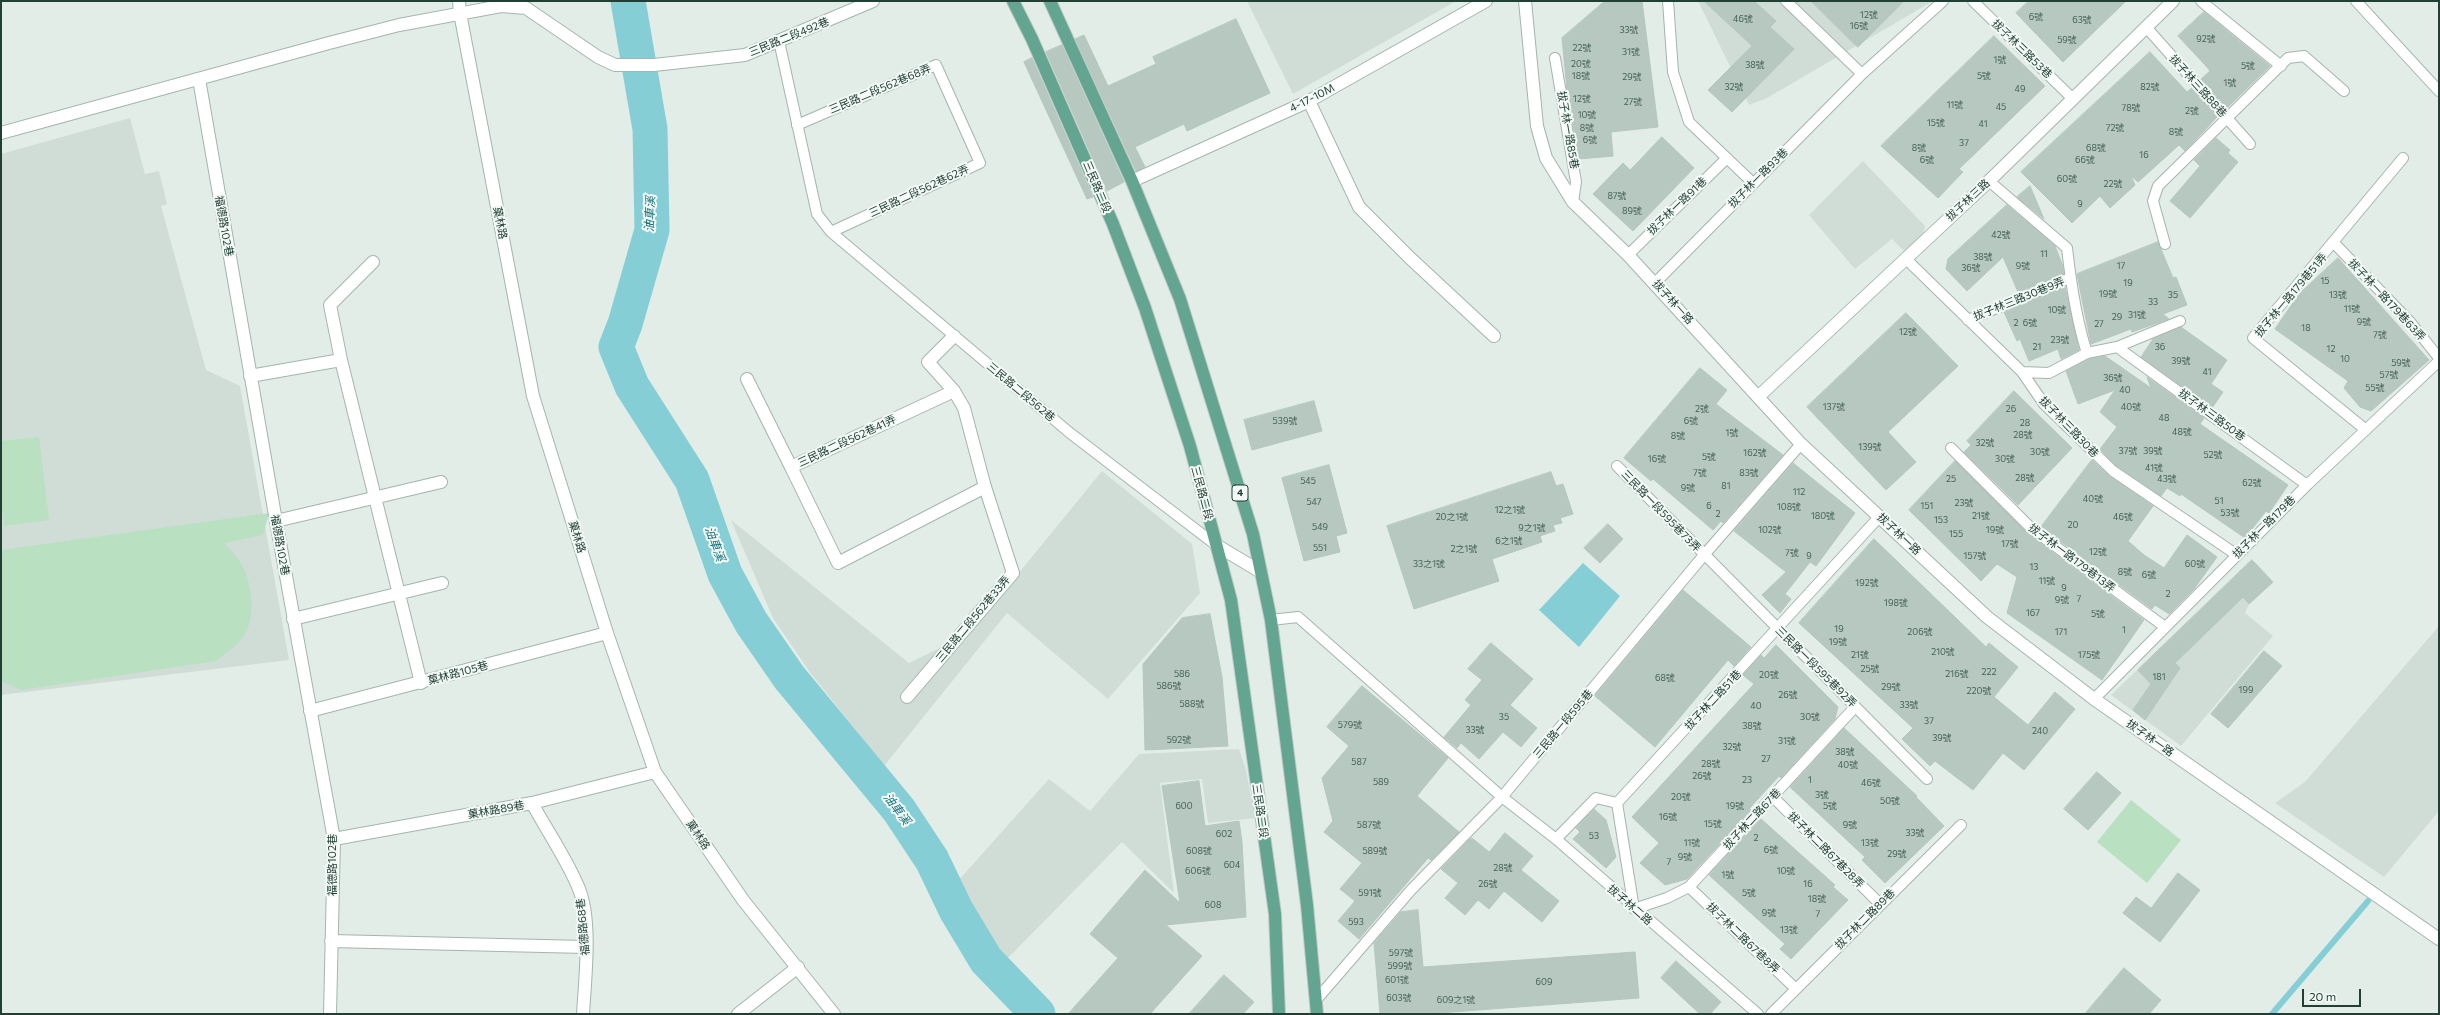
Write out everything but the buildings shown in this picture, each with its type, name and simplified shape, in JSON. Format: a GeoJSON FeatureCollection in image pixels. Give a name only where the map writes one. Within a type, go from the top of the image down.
{"type":"FeatureCollection","features":[{"type":"Feature","properties":{"kind":"main road","name":"三民路二段"},"geometry":{"type":"LineString","coordinates":[[1013,1],[1032,39],[1113,224],[1145,308],[1190,446],[1216,545],[1230,600],[1274,914],[1279,1014]]}},
{"type":"Feature","properties":{"kind":"main road","name":"4"},"geometry":{"type":"LineString","coordinates":[[1050,1],[1132,181],[1180,299],[1253,534],[1271,620],[1307,905],[1317,999],[1317,1014]]}},
{"type":"Feature","properties":{"kind":"street","name":"菓林路"},"geometry":{"type":"LineString","coordinates":[[459,1],[460,13],[533,396],[607,633],[655,772],[743,900],[834,1014]]}},
{"type":"Feature","properties":{"kind":"street","name":"三民路二段492巷"},"geometry":{"type":"LineString","coordinates":[[460,13],[501,6],[526,8],[598,57],[615,65],[654,66],[745,55],[779,42],[873,1]]}},
{"type":"Feature","properties":{"kind":"street","name":"4-17-10M"},"geometry":{"type":"LineString","coordinates":[[1132,181],[1309,101],[1486,1]]}},
{"type":"Feature","properties":{"kind":"street","name":"拔子林一路"},"geometry":{"type":"LineString","coordinates":[[1525,1],[1537,126],[1546,158],[1573,202],[1628,254],[1759,396],[1801,444],[1987,617],[2094,699],[2439,939]]}},
{"type":"Feature","properties":{"kind":"street","name":"拔子林三路"},"geometry":{"type":"LineString","coordinates":[[1759,396],[1989,181],[2072,98],[2173,1]]}},
{"type":"Feature","properties":{"kind":"street"},"geometry":{"type":"LineString","coordinates":[[1,133],[336,41],[460,13]]}},
{"type":"Feature","properties":{"kind":"street","name":"福德路102巷"},"geometry":{"type":"LineString","coordinates":[[199,79],[293,619],[334,839],[330,1014]]}},
{"type":"Feature","properties":{"kind":"street"},"geometry":{"type":"LineString","coordinates":[[1309,101],[1359,206],[1410,258],[1494,336]]}},
{"type":"Feature","properties":{"kind":"street"},"geometry":{"type":"LineString","coordinates":[[373,262],[330,305],[341,360],[421,683]]}},
{"type":"Feature","properties":{"kind":"street","name":"三民路二段562巷33弄"},"geometry":{"type":"LineString","coordinates":[[907,697],[1013,573],[985,487],[964,408],[954,391],[928,362],[954,336]]}},
{"type":"Feature","properties":{"kind":"street"},"geometry":{"type":"LineString","coordinates":[[250,376],[341,360]]}},
{"type":"Feature","properties":{"kind":"street"},"geometry":{"type":"LineString","coordinates":[[747,379],[791,467]]}},
{"type":"Feature","properties":{"kind":"street","name":"三民路二段562巷41弄"},"geometry":{"type":"LineString","coordinates":[[954,391],[791,467],[838,564],[985,487]]}},
{"type":"Feature","properties":{"kind":"street"},"geometry":{"type":"LineString","coordinates":[[276,521],[441,482]]}},
{"type":"Feature","properties":{"kind":"street"},"geometry":{"type":"LineString","coordinates":[[1216,545],[1261,572]]}},
{"type":"Feature","properties":{"kind":"street"},"geometry":{"type":"LineString","coordinates":[[293,619],[442,583]]}},
{"type":"Feature","properties":{"kind":"street","name":"菓林路105巷"},"geometry":{"type":"LineString","coordinates":[[310,711],[607,633]]}},
{"type":"Feature","properties":{"kind":"street","name":"菓林路89巷"},"geometry":{"type":"LineString","coordinates":[[334,839],[532,803],[655,772]]}},
{"type":"Feature","properties":{"kind":"street","name":"福德路68巷"},"geometry":{"type":"LineString","coordinates":[[532,803],[579,889],[583,906],[586,947],[584,1014]]}},
{"type":"Feature","properties":{"kind":"street"},"geometry":{"type":"LineString","coordinates":[[331,941],[586,947]]}},
{"type":"Feature","properties":{"kind":"street"},"geometry":{"type":"LineString","coordinates":[[738,1014],[798,968]]}},
{"type":"Feature","properties":{"kind":"lane"},"geometry":{"type":"LineString","coordinates":[[1668,1],[1673,72],[1689,122],[1753,183]]}},
{"type":"Feature","properties":{"kind":"lane"},"geometry":{"type":"LineString","coordinates":[[1786,1],[1862,74]]}},
{"type":"Feature","properties":{"kind":"lane","name":"拔子林一路93巷"},"geometry":{"type":"LineString","coordinates":[[1655,283],[1862,74],[1943,1]]}},
{"type":"Feature","properties":{"kind":"lane","name":"拔子林三路53巷"},"geometry":{"type":"LineString","coordinates":[[1973,1],[2072,98]]}},
{"type":"Feature","properties":{"kind":"lane"},"geometry":{"type":"LineString","coordinates":[[2201,1],[2281,66]]}},
{"type":"Feature","properties":{"kind":"lane"},"geometry":{"type":"LineString","coordinates":[[2356,1],[2439,91]]}},
{"type":"Feature","properties":{"kind":"lane","name":"拔子林三路88巷"},"geometry":{"type":"LineString","coordinates":[[2146,27],[2250,144]]}},
{"type":"Feature","properties":{"kind":"lane","name":"三民路二段562巷"},"geometry":{"type":"LineString","coordinates":[[779,42],[816,214],[831,232],[1070,433],[1216,545]]}},
{"type":"Feature","properties":{"kind":"lane"},"geometry":{"type":"LineString","coordinates":[[2165,244],[2153,201],[2158,186],[2228,119],[2288,58],[2304,56],[2344,91]]}},
{"type":"Feature","properties":{"kind":"lane","name":"拔子林一路85巷"},"geometry":{"type":"LineString","coordinates":[[1555,58],[1576,182],[1573,202]]}},
{"type":"Feature","properties":{"kind":"lane","name":"三民路二段562巷68弄"},"geometry":{"type":"LineString","coordinates":[[797,125],[936,66],[958,114]]}},
{"type":"Feature","properties":{"kind":"lane","name":"三民路二段562巷62弄"},"geometry":{"type":"LineString","coordinates":[[831,232],[980,163],[958,114]]}},
{"type":"Feature","properties":{"kind":"lane","name":"拔子林一路91巷"},"geometry":{"type":"LineString","coordinates":[[1628,254],[1727,158]]}},
{"type":"Feature","properties":{"kind":"lane","name":"拔子林一路179巷51弄"},"geometry":{"type":"LineString","coordinates":[[2366,430],[2253,338],[2334,243],[2403,158]]}},
{"type":"Feature","properties":{"kind":"lane"},"geometry":{"type":"LineString","coordinates":[[1989,181],[2067,248],[2070,278],[2079,329],[2087,353]]}},
{"type":"Feature","properties":{"kind":"lane","name":"拔子林一路179巷63弄"},"geometry":{"type":"LineString","coordinates":[[2334,243],[2411,323],[2439,359]]}},
{"type":"Feature","properties":{"kind":"lane","name":"拔子林三路30巷"},"geometry":{"type":"LineString","coordinates":[[1906,259],[2022,372],[2044,404],[2113,471],[2237,555]]}},
{"type":"Feature","properties":{"kind":"lane","name":"拔子林三路30巷9弄"},"geometry":{"type":"LineString","coordinates":[[1968,320],[2070,278]]}},
{"type":"Feature","properties":{"kind":"lane"},"geometry":{"type":"LineString","coordinates":[[2022,372],[2048,374],[2087,353],[2117,347],[2180,321]]}},
{"type":"Feature","properties":{"kind":"lane","name":"拔子林三路50巷"},"geometry":{"type":"LineString","coordinates":[[2117,347],[2307,485]]}},
{"type":"Feature","properties":{"kind":"lane","name":"拔子林一路179巷"},"geometry":{"type":"LineString","coordinates":[[2094,699],[2307,485],[2439,359]]}},
{"type":"Feature","properties":{"kind":"lane","name":"三民路一段595巷"},"geometry":{"type":"LineString","coordinates":[[1317,999],[1411,890],[1502,797],[1704,555],[1801,444]]}},
{"type":"Feature","properties":{"kind":"lane","name":"拔子林一路179巷13弄"},"geometry":{"type":"LineString","coordinates":[[1951,448],[2032,529],[2165,627]]}},
{"type":"Feature","properties":{"kind":"lane","name":"三民路一段595巷73弄"},"geometry":{"type":"LineString","coordinates":[[1617,466],[1704,555]]}},
{"type":"Feature","properties":{"kind":"lane","name":"拔子林二路51巷"},"geometry":{"type":"LineString","coordinates":[[1617,803],[1880,516]]}},
{"type":"Feature","properties":{"kind":"lane","name":"三民路一段595巷92弄"},"geometry":{"type":"LineString","coordinates":[[1704,555],[1927,779]]}},
{"type":"Feature","properties":{"kind":"lane","name":"拔子林二路"},"geometry":{"type":"LineString","coordinates":[[1271,620],[1298,617],[1502,797],[1556,839],[1634,909],[1758,1014]]}},
{"type":"Feature","properties":{"kind":"lane","name":"拔子林二路67巷"},"geometry":{"type":"LineString","coordinates":[[1634,909],[1667,898],[1689,887],[1855,707]]}},
{"type":"Feature","properties":{"kind":"lane","name":"拔子林二路67巷28弄"},"geometry":{"type":"LineString","coordinates":[[1773,797],[1880,904]]}},
{"type":"Feature","properties":{"kind":"lane"},"geometry":{"type":"LineString","coordinates":[[1556,839],[1596,798],[1617,803],[1634,909]]}},
{"type":"Feature","properties":{"kind":"lane","name":"拔子林二路89巷"},"geometry":{"type":"LineString","coordinates":[[1771,1014],[1880,904],[1961,826]]}},
{"type":"Feature","properties":{"kind":"lane","name":"拔子林二路67巷8弄"},"geometry":{"type":"LineString","coordinates":[[1689,887],[1796,989]]}},
{"type":"Feature","properties":{"kind":"shaded area"},"geometry":{"type":"Polygon","coordinates":[[[1247,1],[1456,1],[1293,94],[1247,1]]]}},
{"type":"Feature","properties":{"kind":"shaded area"},"geometry":{"type":"Polygon","coordinates":[[[1698,1],[1933,1],[1767,98],[1749,105],[1698,1]]]}},
{"type":"Feature","properties":{"kind":"shaded area"},"geometry":{"type":"Polygon","coordinates":[[[130,118],[145,174],[159,171],[167,204],[161,206],[206,370],[240,386],[289,660],[1,695],[1,154],[130,118]]]}},
{"type":"Feature","properties":{"kind":"shaded area"},"geometry":{"type":"Polygon","coordinates":[[[1863,161],[1925,226],[1922,241],[1908,255],[1892,239],[1855,269],[1809,215],[1863,161]]]}},
{"type":"Feature","properties":{"kind":"shaded area"},"geometry":{"type":"Polygon","coordinates":[[[1102,471],[1192,544],[1200,593],[1108,699],[1007,613],[884,766],[809,671],[773,618],[731,520],[909,663],[969,634],[1102,471]]]}},
{"type":"Feature","properties":{"kind":"shaded area"},"geometry":{"type":"Polygon","coordinates":[[[2252,560],[2273,582],[2249,604],[2245,613],[2273,636],[2181,746],[2111,695],[2252,560]]]}},
{"type":"Feature","properties":{"kind":"shaded area"},"geometry":{"type":"Polygon","coordinates":[[[2439,626],[2439,811],[2384,877],[2275,803],[2305,782],[2439,626]]]}},
{"type":"Feature","properties":{"kind":"shaded area"},"geometry":{"type":"Polygon","coordinates":[[[1239,749],[1246,770],[1255,818],[1208,823],[1202,779],[1160,783],[1174,893],[1122,842],[1006,960],[983,932],[957,882],[1049,779],[1090,811],[1139,754],[1239,749]]]}},
{"type":"Feature","properties":{"kind":"green space"},"geometry":{"type":"Polygon","coordinates":[[[39,437],[49,520],[4,526],[1,503],[1,441],[39,437]]]}},
{"type":"Feature","properties":{"kind":"green space"},"geometry":{"type":"Polygon","coordinates":[[[269,513],[263,535],[224,543],[243,567],[249,583],[252,609],[251,618],[245,634],[235,645],[216,661],[21,690],[1,681],[1,550],[269,513]]]}},
{"type":"Feature","properties":{"kind":"green space"},"geometry":{"type":"Polygon","coordinates":[[[2131,800],[2181,840],[2147,883],[2097,842],[2131,800]]]}},
{"type":"Feature","properties":{"kind":"water"},"geometry":{"type":"Polygon","coordinates":[[[1583,563],[1620,596],[1579,647],[1539,610],[1583,563]]]}},
{"type":"Feature","properties":{"kind":"waterway","name":"油車溪"},"geometry":{"type":"LineString","coordinates":[[628,1],[650,129],[652,230],[625,324],[616,347],[632,386],[692,480],[725,574],[751,622],[789,677],[899,810],[932,860],[956,910],[986,960],[1038,1014]]}},
{"type":"Feature","properties":{"kind":"waterway"},"geometry":{"type":"LineString","coordinates":[[2272,1014],[2368,901]]}}]}
